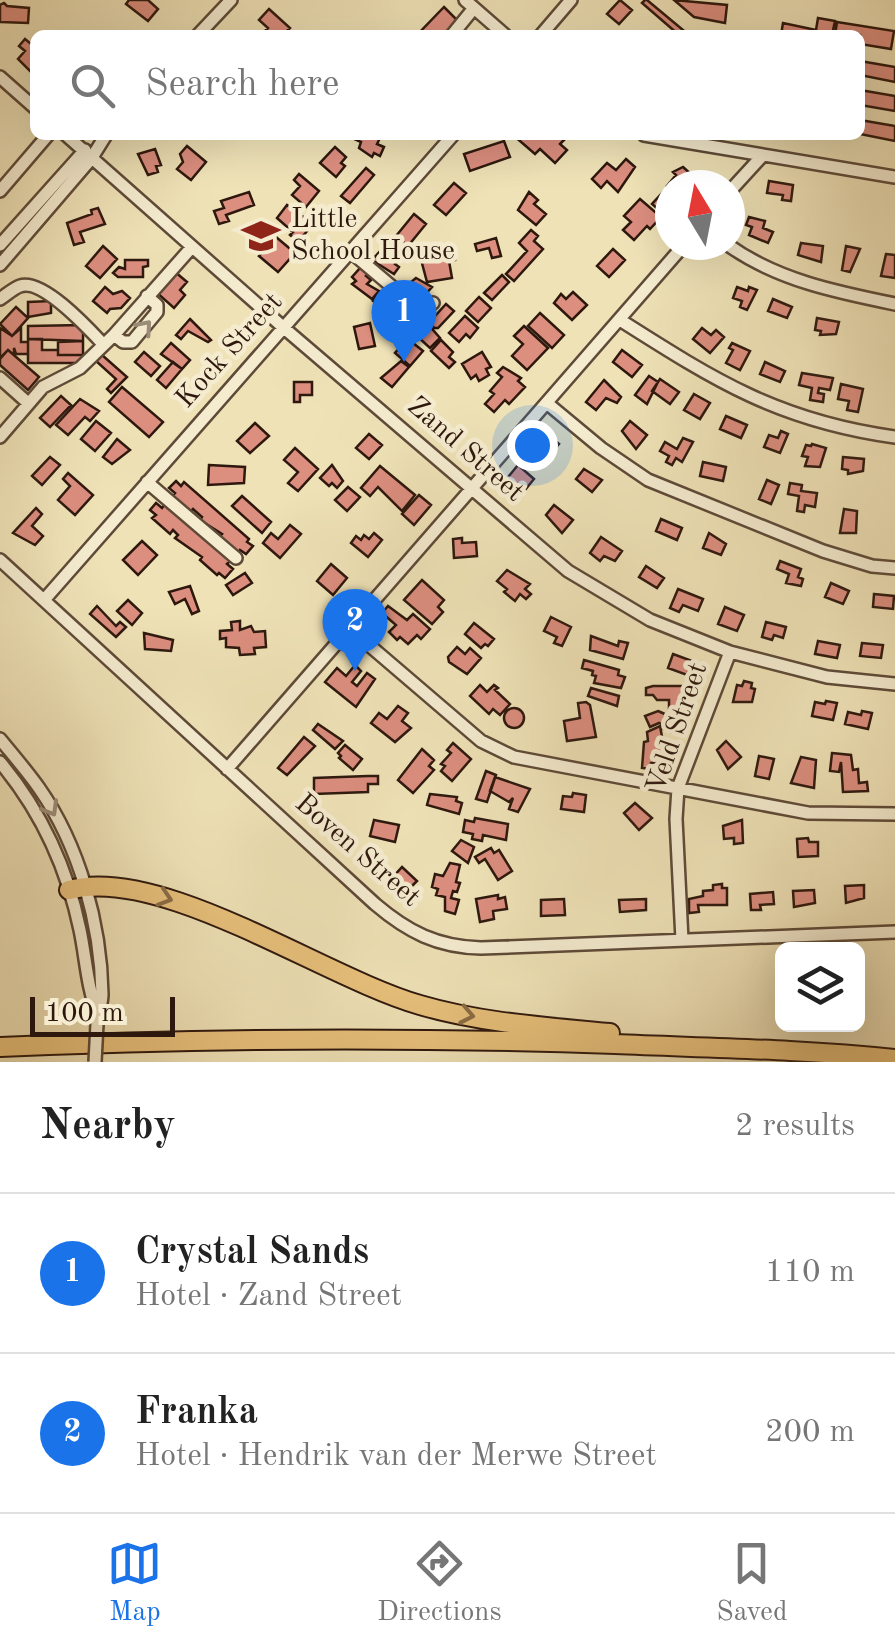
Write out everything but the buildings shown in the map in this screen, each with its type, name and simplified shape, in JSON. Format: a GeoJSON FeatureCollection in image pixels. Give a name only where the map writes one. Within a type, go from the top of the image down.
{"type":"FeatureCollection","features":[{"type":"Feature","properties":{"kind":"highway"},"geometry":{"type":"LineString","coordinates":[[76,888],[138,890],[168,897],[364,987],[422,1006],[550,1027],[824,1049],[889,1059]]}},
{"type":"Feature","properties":{"kind":"highway"},"geometry":{"type":"LineString","coordinates":[[0,1047],[111,1042],[503,1040],[889,1059]]}},
{"type":"Feature","properties":{"kind":"highway"},"geometry":{"type":"LineString","coordinates":[[837,1062],[889,1059]]}},
{"type":"Feature","properties":{"kind":"highway"},"geometry":{"type":"LineString","coordinates":[[766,1062],[808,1062]]}},
{"type":"Feature","properties":{"kind":"street"},"geometry":{"type":"LineString","coordinates":[[203,30],[231,0]]}},
{"type":"Feature","properties":{"kind":"street"},"geometry":{"type":"LineString","coordinates":[[544,30],[571,0]]}},
{"type":"Feature","properties":{"kind":"street"},"geometry":{"type":"LineString","coordinates":[[455,30],[469,4],[498,30]]}},
{"type":"Feature","properties":{"kind":"street"},"geometry":{"type":"LineString","coordinates":[[0,77],[30,104]]}},
{"type":"Feature","properties":{"kind":"street"},"geometry":{"type":"LineString","coordinates":[[0,191],[44,140]]}},
{"type":"Feature","properties":{"kind":"street","name":"Zand Street"},"geometry":{"type":"LineString","coordinates":[[71,140],[543,551],[593,587],[650,620],[730,652],[827,677],[895,684]]}},
{"type":"Feature","properties":{"kind":"street"},"geometry":{"type":"LineString","coordinates":[[0,245],[101,140]]}},
{"type":"Feature","properties":{"kind":"street","name":"Kock Street"},"geometry":{"type":"LineString","coordinates":[[44,600],[449,140]]}},
{"type":"Feature","properties":{"kind":"street"},"geometry":{"type":"LineString","coordinates":[[674,140],[895,177]]}},
{"type":"Feature","properties":{"kind":"street"},"geometry":{"type":"LineString","coordinates":[[0,264],[87,155]]}},
{"type":"Feature","properties":{"kind":"street"},"geometry":{"type":"LineString","coordinates":[[745,175],[763,155]]}},
{"type":"Feature","properties":{"kind":"street"},"geometry":{"type":"LineString","coordinates":[[0,299],[22,285],[36,286],[109,339],[132,342],[157,312],[158,305],[148,296],[192,247]]}},
{"type":"Feature","properties":{"kind":"street"},"geometry":{"type":"LineString","coordinates":[[351,252],[410,302],[425,307],[433,303]]}},
{"type":"Feature","properties":{"kind":"street"},"geometry":{"type":"LineString","coordinates":[[745,256],[801,282],[895,304]]}},
{"type":"Feature","properties":{"kind":"street"},"geometry":{"type":"LineString","coordinates":[[227,769],[671,260]]}},
{"type":"Feature","properties":{"kind":"street"},"geometry":{"type":"LineString","coordinates":[[620,320],[766,405],[806,420],[895,437]]}},
{"type":"Feature","properties":{"kind":"street"},"geometry":{"type":"LineString","coordinates":[[0,437],[28,403],[54,380],[80,368],[109,339]]}},
{"type":"Feature","properties":{"kind":"street"},"geometry":{"type":"LineString","coordinates":[[0,378],[28,403]]}},
{"type":"Feature","properties":{"kind":"street"},"geometry":{"type":"LineString","coordinates":[[548,404],[600,448],[648,480],[823,551],[872,566],[895,568]]}},
{"type":"Feature","properties":{"kind":"street"},"geometry":{"type":"LineString","coordinates":[[147,482],[236,558]]}},
{"type":"Feature","properties":{"kind":"street","name":"Boven Street"},"geometry":{"type":"LineString","coordinates":[[0,560],[393,919],[436,943],[481,948],[895,932]]}},
{"type":"Feature","properties":{"kind":"street"},"geometry":{"type":"LineString","coordinates":[[349,628],[482,740],[514,757],[808,813],[895,814]]}},
{"type":"Feature","properties":{"kind":"street","name":"Veld Street"},"geometry":{"type":"LineString","coordinates":[[682,940],[678,788],[730,652]]}},
{"type":"Feature","properties":{"kind":"street"},"geometry":{"type":"LineString","coordinates":[[0,739],[54,812],[76,888],[98,1019],[95,1062]]}},
{"type":"Feature","properties":{"kind":"street"},"geometry":{"type":"LineString","coordinates":[[0,762],[42,820],[76,888]]}},
{"type":"Feature","properties":{"kind":"place","name":"Little School House"},"geometry":{"type":"Point","coordinates":[261,236]}},
{"type":"Feature","properties":{"kind":"place","name":"Crystal Sands"},"geometry":{"type":"Point","coordinates":[404,362]}},
{"type":"Feature","properties":{"kind":"place","name":"Franka"},"geometry":{"type":"Point","coordinates":[355,671]}}]}
